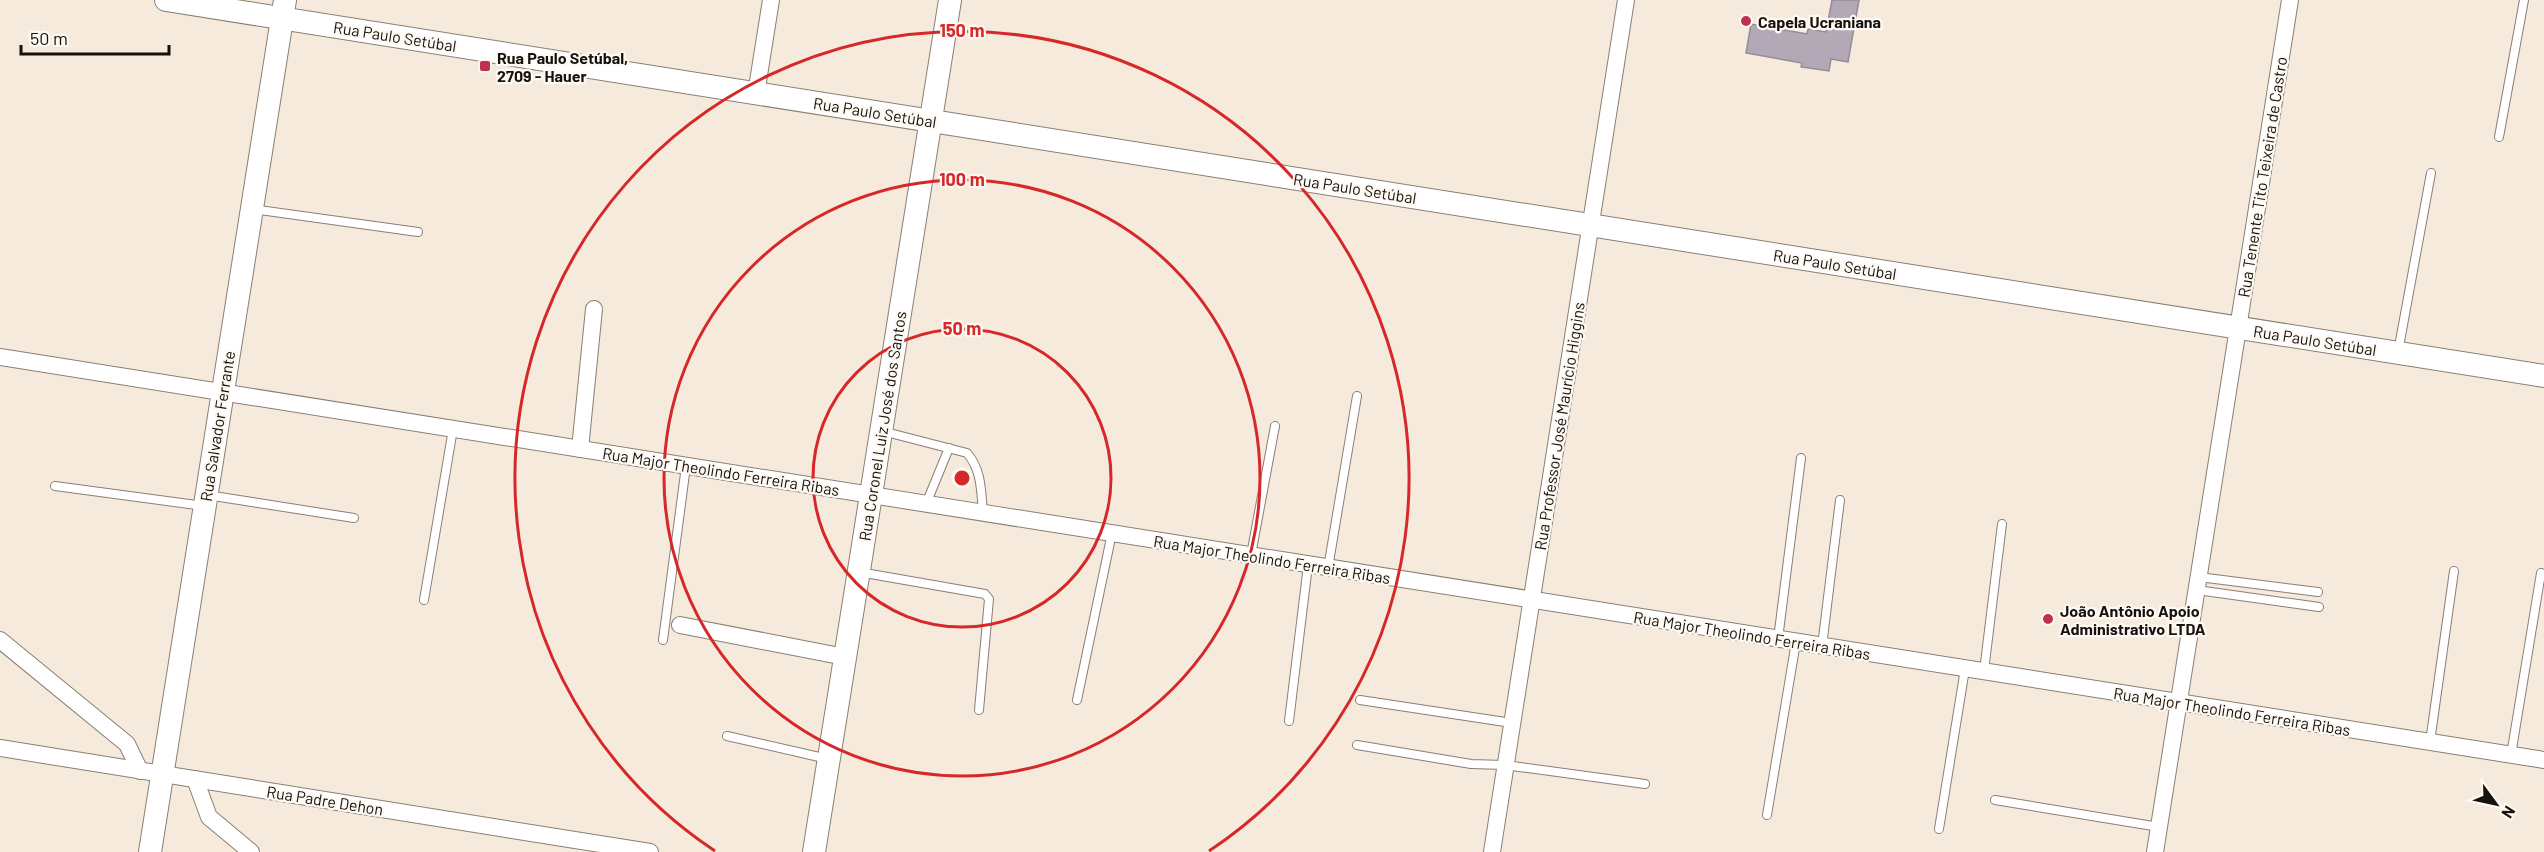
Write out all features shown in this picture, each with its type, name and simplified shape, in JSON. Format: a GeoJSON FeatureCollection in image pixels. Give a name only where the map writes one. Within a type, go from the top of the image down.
{"type":"FeatureCollection","features":[{"type":"Feature","properties":{"kind":"main road","name":"Rua Paulo Setúbal"},"geometry":{"type":"LineString","coordinates":[[166,0],[283,9],[756,94],[2544,376]]}},
{"type":"Feature","properties":{"kind":"main road","name":"Rua Coronel Luiz José dos Santos"},"geometry":{"type":"LineString","coordinates":[[814,852],[950,0]]}},
{"type":"Feature","properties":{"kind":"main road","name":"Rua Salvador Ferrante"},"geometry":{"type":"LineString","coordinates":[[150,852],[151,773],[205,500],[283,9]]}},
{"type":"Feature","properties":{"kind":"street"},"geometry":{"type":"LineString","coordinates":[[756,94],[771,0]]}},
{"type":"Feature","properties":{"kind":"street","name":"Rua Professor José Maurício Higgins"},"geometry":{"type":"LineString","coordinates":[[1492,852],[1626,0]]}},
{"type":"Feature","properties":{"kind":"street","name":"Rua Tenente Tito Teixeira de Castro"},"geometry":{"type":"LineString","coordinates":[[2155,852],[2290,0]]}},
{"type":"Feature","properties":{"kind":"street"},"geometry":{"type":"LineString","coordinates":[[579,449],[594,309]]}},
{"type":"Feature","properties":{"kind":"street","name":"Rua Major Theolindo Ferreira Ribas"},"geometry":{"type":"LineString","coordinates":[[0,357],[2544,760]]}},
{"type":"Feature","properties":{"kind":"street"},"geometry":{"type":"LineString","coordinates":[[680,625],[845,657]]}},
{"type":"Feature","properties":{"kind":"street"},"geometry":{"type":"LineString","coordinates":[[0,640],[127,744],[151,773]]}},
{"type":"Feature","properties":{"kind":"street","name":"Rua Padre Dehon"},"geometry":{"type":"LineString","coordinates":[[0,748],[650,852]]}},
{"type":"Feature","properties":{"kind":"street"},"geometry":{"type":"LineString","coordinates":[[195,780],[209,817],[251,852]]}},
{"type":"Feature","properties":{"kind":"lane"},"geometry":{"type":"LineString","coordinates":[[2499,137],[2524,0]]}},
{"type":"Feature","properties":{"kind":"lane"},"geometry":{"type":"LineString","coordinates":[[2397,353],[2431,173]]}},
{"type":"Feature","properties":{"kind":"lane"},"geometry":{"type":"LineString","coordinates":[[252,209],[418,232]]}},
{"type":"Feature","properties":{"kind":"lane"},"geometry":{"type":"LineString","coordinates":[[1328,567],[1357,396]]}},
{"type":"Feature","properties":{"kind":"lane"},"geometry":{"type":"LineString","coordinates":[[1251,555],[1275,426]]}},
{"type":"Feature","properties":{"kind":"lane"},"geometry":{"type":"LineString","coordinates":[[424,600],[453,429]]}},
{"type":"Feature","properties":{"kind":"lane"},"geometry":{"type":"LineString","coordinates":[[881,430],[967,453],[975,462],[979,473],[984,513]]}},
{"type":"Feature","properties":{"kind":"lane"},"geometry":{"type":"LineString","coordinates":[[926,504],[950,448]]}},
{"type":"Feature","properties":{"kind":"lane"},"geometry":{"type":"LineString","coordinates":[[1778,639],[1801,458]]}},
{"type":"Feature","properties":{"kind":"lane"},"geometry":{"type":"LineString","coordinates":[[663,640],[686,466]]}},
{"type":"Feature","properties":{"kind":"lane"},"geometry":{"type":"LineString","coordinates":[[55,486],[205,500],[354,518]]}},
{"type":"Feature","properties":{"kind":"lane"},"geometry":{"type":"LineString","coordinates":[[1822,646],[1840,500]]}},
{"type":"Feature","properties":{"kind":"lane"},"geometry":{"type":"LineString","coordinates":[[1984,671],[2002,524]]}},
{"type":"Feature","properties":{"kind":"lane"},"geometry":{"type":"LineString","coordinates":[[1077,700],[1112,533]]}},
{"type":"Feature","properties":{"kind":"lane"},"geometry":{"type":"LineString","coordinates":[[1289,721],[1308,565]]}},
{"type":"Feature","properties":{"kind":"lane"},"geometry":{"type":"LineString","coordinates":[[2430,742],[2454,571]]}},
{"type":"Feature","properties":{"kind":"lane"},"geometry":{"type":"LineString","coordinates":[[859,572],[985,594],[989,599],[979,710]]}},
{"type":"Feature","properties":{"kind":"lane"},"geometry":{"type":"LineString","coordinates":[[2511,755],[2541,573]]}},
{"type":"Feature","properties":{"kind":"lane"},"geometry":{"type":"LineString","coordinates":[[2198,583],[2318,592]]}},
{"type":"Feature","properties":{"kind":"lane"},"geometry":{"type":"LineString","coordinates":[[2198,583],[2319,607]]}},
{"type":"Feature","properties":{"kind":"lane"},"geometry":{"type":"LineString","coordinates":[[1767,815],[1796,642]]}},
{"type":"Feature","properties":{"kind":"lane"},"geometry":{"type":"LineString","coordinates":[[1939,829],[1965,669]]}},
{"type":"Feature","properties":{"kind":"lane"},"geometry":{"type":"LineString","coordinates":[[1360,700],[1512,723]]}},
{"type":"Feature","properties":{"kind":"lane"},"geometry":{"type":"LineString","coordinates":[[727,736],[829,759]]}},
{"type":"Feature","properties":{"kind":"lane"},"geometry":{"type":"LineString","coordinates":[[1357,745],[1471,764],[1505,765],[1645,784]]}},
{"type":"Feature","properties":{"kind":"lane"},"geometry":{"type":"LineString","coordinates":[[1995,800],[2159,827]]}},
{"type":"Feature","properties":{"kind":"building"},"geometry":{"type":"Polygon","coordinates":[[[1832,0],[1859,0],[1848,62],[1831,59],[1829,71],[1801,67],[1802,63],[1746,53],[1751,24],[1807,34],[1808,29],[1826,32],[1832,0]]]}},
{"type":"Feature","properties":{"kind":"place","name":"Capela Ucraniana"},"geometry":{"type":"Point","coordinates":[1746,21]}},
{"type":"Feature","properties":{"kind":"place","name":"Rua Paulo Setúbal, 2709 - Hauer"},"geometry":{"type":"Point","coordinates":[485,66]}},
{"type":"Feature","properties":{"kind":"place","name":"João Antônio Apoio Administrativo LTDA"},"geometry":{"type":"Point","coordinates":[2048,619]}}]}
